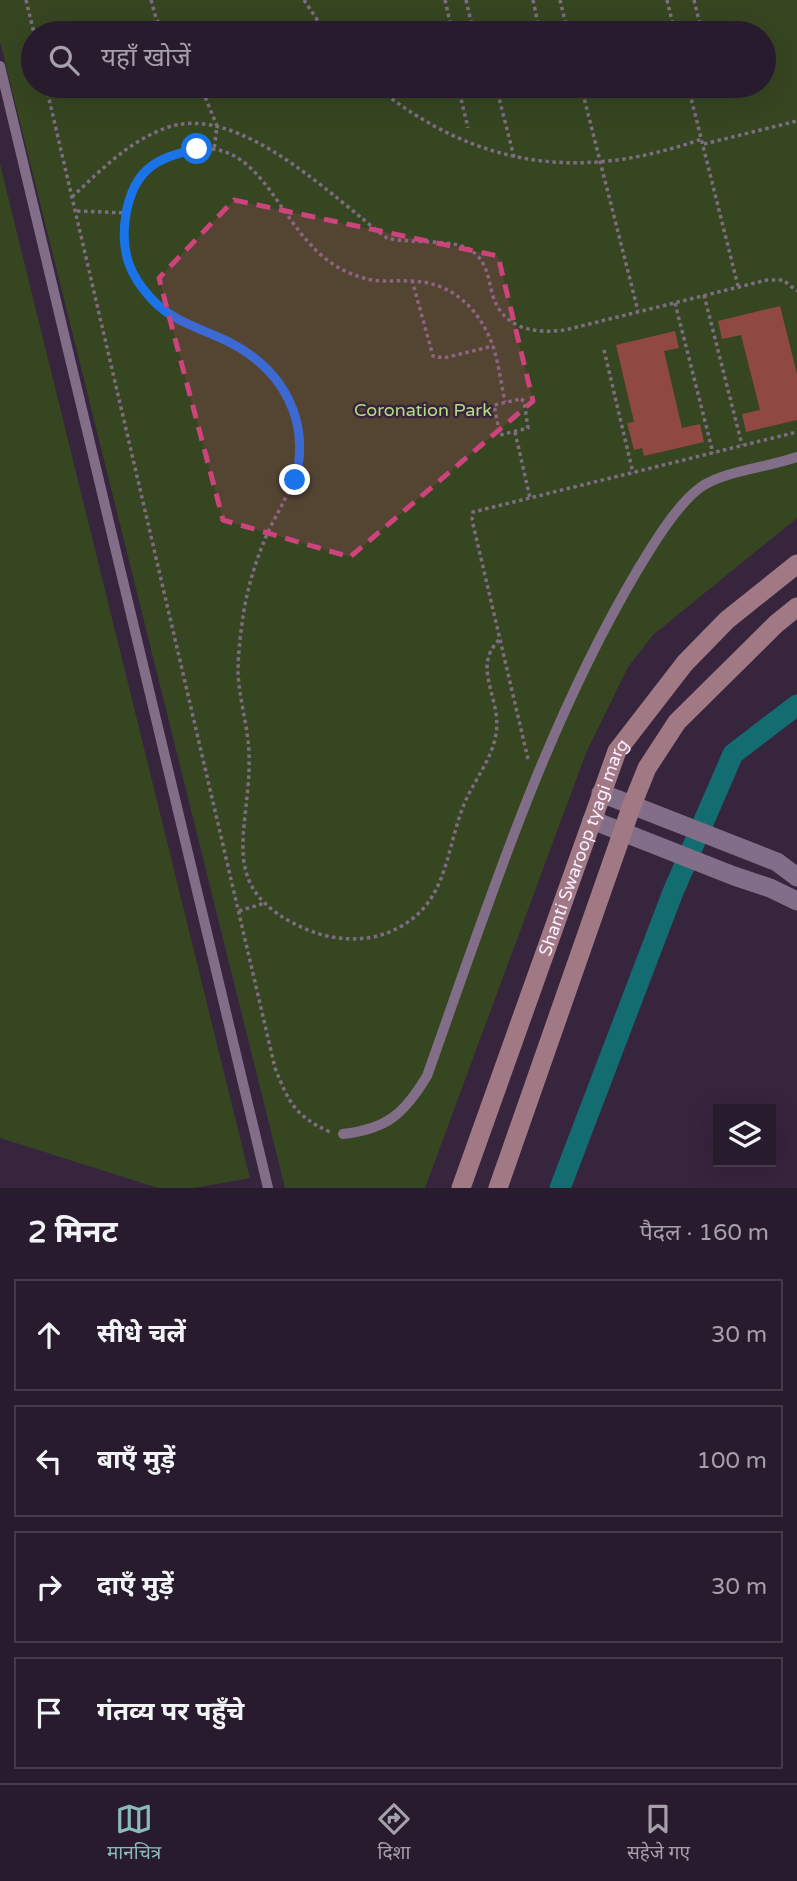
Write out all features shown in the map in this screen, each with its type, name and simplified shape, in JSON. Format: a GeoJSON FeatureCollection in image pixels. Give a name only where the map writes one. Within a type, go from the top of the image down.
{"type":"FeatureCollection","features":[{"type":"Feature","properties":{"kind":"main road","name":"Shanti Swaroop tyagi marg"},"geometry":{"type":"LineString","coordinates":[[461,1188],[617,751],[685,663],[727,620],[797,564]]}},
{"type":"Feature","properties":{"kind":"main road","name":"Shanti Swaroop tyagi marg"},"geometry":{"type":"LineString","coordinates":[[498,1188],[647,768],[677,722],[776,624],[797,607]]}},
{"type":"Feature","properties":{"kind":"street"},"geometry":{"type":"LineString","coordinates":[[601,793],[743,851],[777,862],[797,877]]}},
{"type":"Feature","properties":{"kind":"street"},"geometry":{"type":"LineString","coordinates":[[592,820],[770,888],[797,901]]}},
{"type":"Feature","properties":{"kind":"lane"},"geometry":{"type":"LineString","coordinates":[[0,66],[268,1188]]}},
{"type":"Feature","properties":{"kind":"lane"},"geometry":{"type":"LineString","coordinates":[[342,1134],[367,1131],[391,1121],[411,1103],[427,1076],[535,785],[585,667],[657,537],[690,496],[704,484],[797,457]]}},
{"type":"Feature","properties":{"kind":"path"},"geometry":{"type":"LineString","coordinates":[[26,0],[31,21]]}},
{"type":"Feature","properties":{"kind":"path"},"geometry":{"type":"LineString","coordinates":[[151,0],[158,21]]}},
{"type":"Feature","properties":{"kind":"path"},"geometry":{"type":"LineString","coordinates":[[304,0],[318,21]]}},
{"type":"Feature","properties":{"kind":"path"},"geometry":{"type":"LineString","coordinates":[[445,0],[450,21]]}},
{"type":"Feature","properties":{"kind":"path"},"geometry":{"type":"LineString","coordinates":[[466,0],[471,21]]}},
{"type":"Feature","properties":{"kind":"path"},"geometry":{"type":"LineString","coordinates":[[533,0],[537,21]]}},
{"type":"Feature","properties":{"kind":"path"},"geometry":{"type":"LineString","coordinates":[[560,0],[565,21]]}},
{"type":"Feature","properties":{"kind":"path"},"geometry":{"type":"LineString","coordinates":[[667,0],[672,21]]}},
{"type":"Feature","properties":{"kind":"path"},"geometry":{"type":"LineString","coordinates":[[694,0],[699,21]]}},
{"type":"Feature","properties":{"kind":"path"},"geometry":{"type":"LineString","coordinates":[[49,98],[275,1068],[286,1095],[299,1114],[330,1132],[342,1134]]}},
{"type":"Feature","properties":{"kind":"path"},"geometry":{"type":"LineString","coordinates":[[205,98],[217,126],[214,150]]}},
{"type":"Feature","properties":{"kind":"path"},"geometry":{"type":"LineString","coordinates":[[390,98],[451,136],[494,152],[568,163],[600,163],[663,153],[797,121]]}},
{"type":"Feature","properties":{"kind":"path"},"geometry":{"type":"LineString","coordinates":[[461,98],[468,128]]}},
{"type":"Feature","properties":{"kind":"path"},"geometry":{"type":"LineString","coordinates":[[499,98],[514,157]]}},
{"type":"Feature","properties":{"kind":"path"},"geometry":{"type":"LineString","coordinates":[[584,98],[639,312]]}},
{"type":"Feature","properties":{"kind":"path"},"geometry":{"type":"LineString","coordinates":[[691,98],[738,286]]}},
{"type":"Feature","properties":{"kind":"path"},"geometry":{"type":"LineString","coordinates":[[72,197],[113,159],[146,136],[170,126],[217,126],[238,133],[318,181],[387,238],[400,242],[435,242],[473,251],[488,271],[492,292],[500,310],[507,318],[532,332],[565,330],[738,286],[776,279],[789,283],[797,291]]}},
{"type":"Feature","properties":{"kind":"path"},"geometry":{"type":"LineString","coordinates":[[499,640],[486,659],[498,715],[494,743],[463,807],[448,861],[429,904],[394,930],[370,938],[347,940],[319,934],[290,922],[265,903],[250,883],[242,843],[249,780],[249,749],[238,675],[239,650],[251,577],[271,525],[295,480],[301,459],[298,424],[281,386],[268,372],[232,344],[178,321],[148,295],[129,263],[125,228],[134,188],[146,170],[179,153],[197,149],[233,155],[260,176],[310,245],[348,272],[367,280],[412,280],[434,284],[452,291],[466,301],[486,329],[493,346],[505,402]]}},
{"type":"Feature","properties":{"kind":"path"},"geometry":{"type":"LineString","coordinates":[[76,211],[127,213]]}},
{"type":"Feature","properties":{"kind":"path"},"geometry":{"type":"LineString","coordinates":[[412,280],[433,355],[443,358],[493,346]]}},
{"type":"Feature","properties":{"kind":"path"},"geometry":{"type":"LineString","coordinates":[[704,295],[743,446]]}},
{"type":"Feature","properties":{"kind":"path"},"geometry":{"type":"LineString","coordinates":[[675,303],[713,453]]}},
{"type":"Feature","properties":{"kind":"path"},"geometry":{"type":"LineString","coordinates":[[604,350],[633,472]]}},
{"type":"Feature","properties":{"kind":"path"},"geometry":{"type":"LineString","coordinates":[[519,399],[524,401],[528,428],[502,436],[498,433],[493,407],[505,402],[519,399]]}},
{"type":"Feature","properties":{"kind":"path"},"geometry":{"type":"LineString","coordinates":[[515,432],[530,498]]}},
{"type":"Feature","properties":{"kind":"path"},"geometry":{"type":"LineString","coordinates":[[535,785],[472,516],[477,510],[797,432]]}},
{"type":"Feature","properties":{"kind":"path"},"geometry":{"type":"LineString","coordinates":[[239,911],[265,903]]}},
{"type":"Feature","properties":{"kind":"highlighted area"},"geometry":{"type":"Polygon","coordinates":[[[234,200],[498,256],[533,401],[350,557],[223,520],[159,278],[234,200]]]}},
{"type":"Feature","properties":{"kind":"green space","name":"Coronation Park"},"geometry":{"type":"Polygon","coordinates":[[[0,0],[797,0],[797,518],[653,635],[628,667],[586,753],[425,1188],[285,1188],[0,42],[0,0]]]}},
{"type":"Feature","properties":{"kind":"green space"},"geometry":{"type":"Polygon","coordinates":[[[0,164],[250,1178],[194,1188],[158,1188],[0,1138],[0,164]]]}},
{"type":"Feature","properties":{"kind":"building"},"geometry":{"type":"Polygon","coordinates":[[[780,306],[797,374],[797,420],[746,432],[742,414],[760,410],[741,335],[722,339],[718,321],[780,306]]]}},
{"type":"Feature","properties":{"kind":"building"},"geometry":{"type":"Polygon","coordinates":[[[675,331],[679,348],[664,351],[682,428],[700,424],[704,442],[644,456],[642,448],[634,450],[627,423],[634,422],[616,345],[675,331]]]}},
{"type":"Feature","properties":{"kind":"waterway"},"geometry":{"type":"LineString","coordinates":[[560,1188],[673,892],[733,754],[797,705]]}},
{"type":"Feature","properties":{"kind":"route"},"geometry":{"type":"LineString","coordinates":[[197,149],[161,160],[146,170],[134,188],[125,228],[129,263],[148,295],[162,309],[178,321],[232,344],[256,361],[281,386],[298,424],[301,444],[301,459],[295,480]]}}]}
